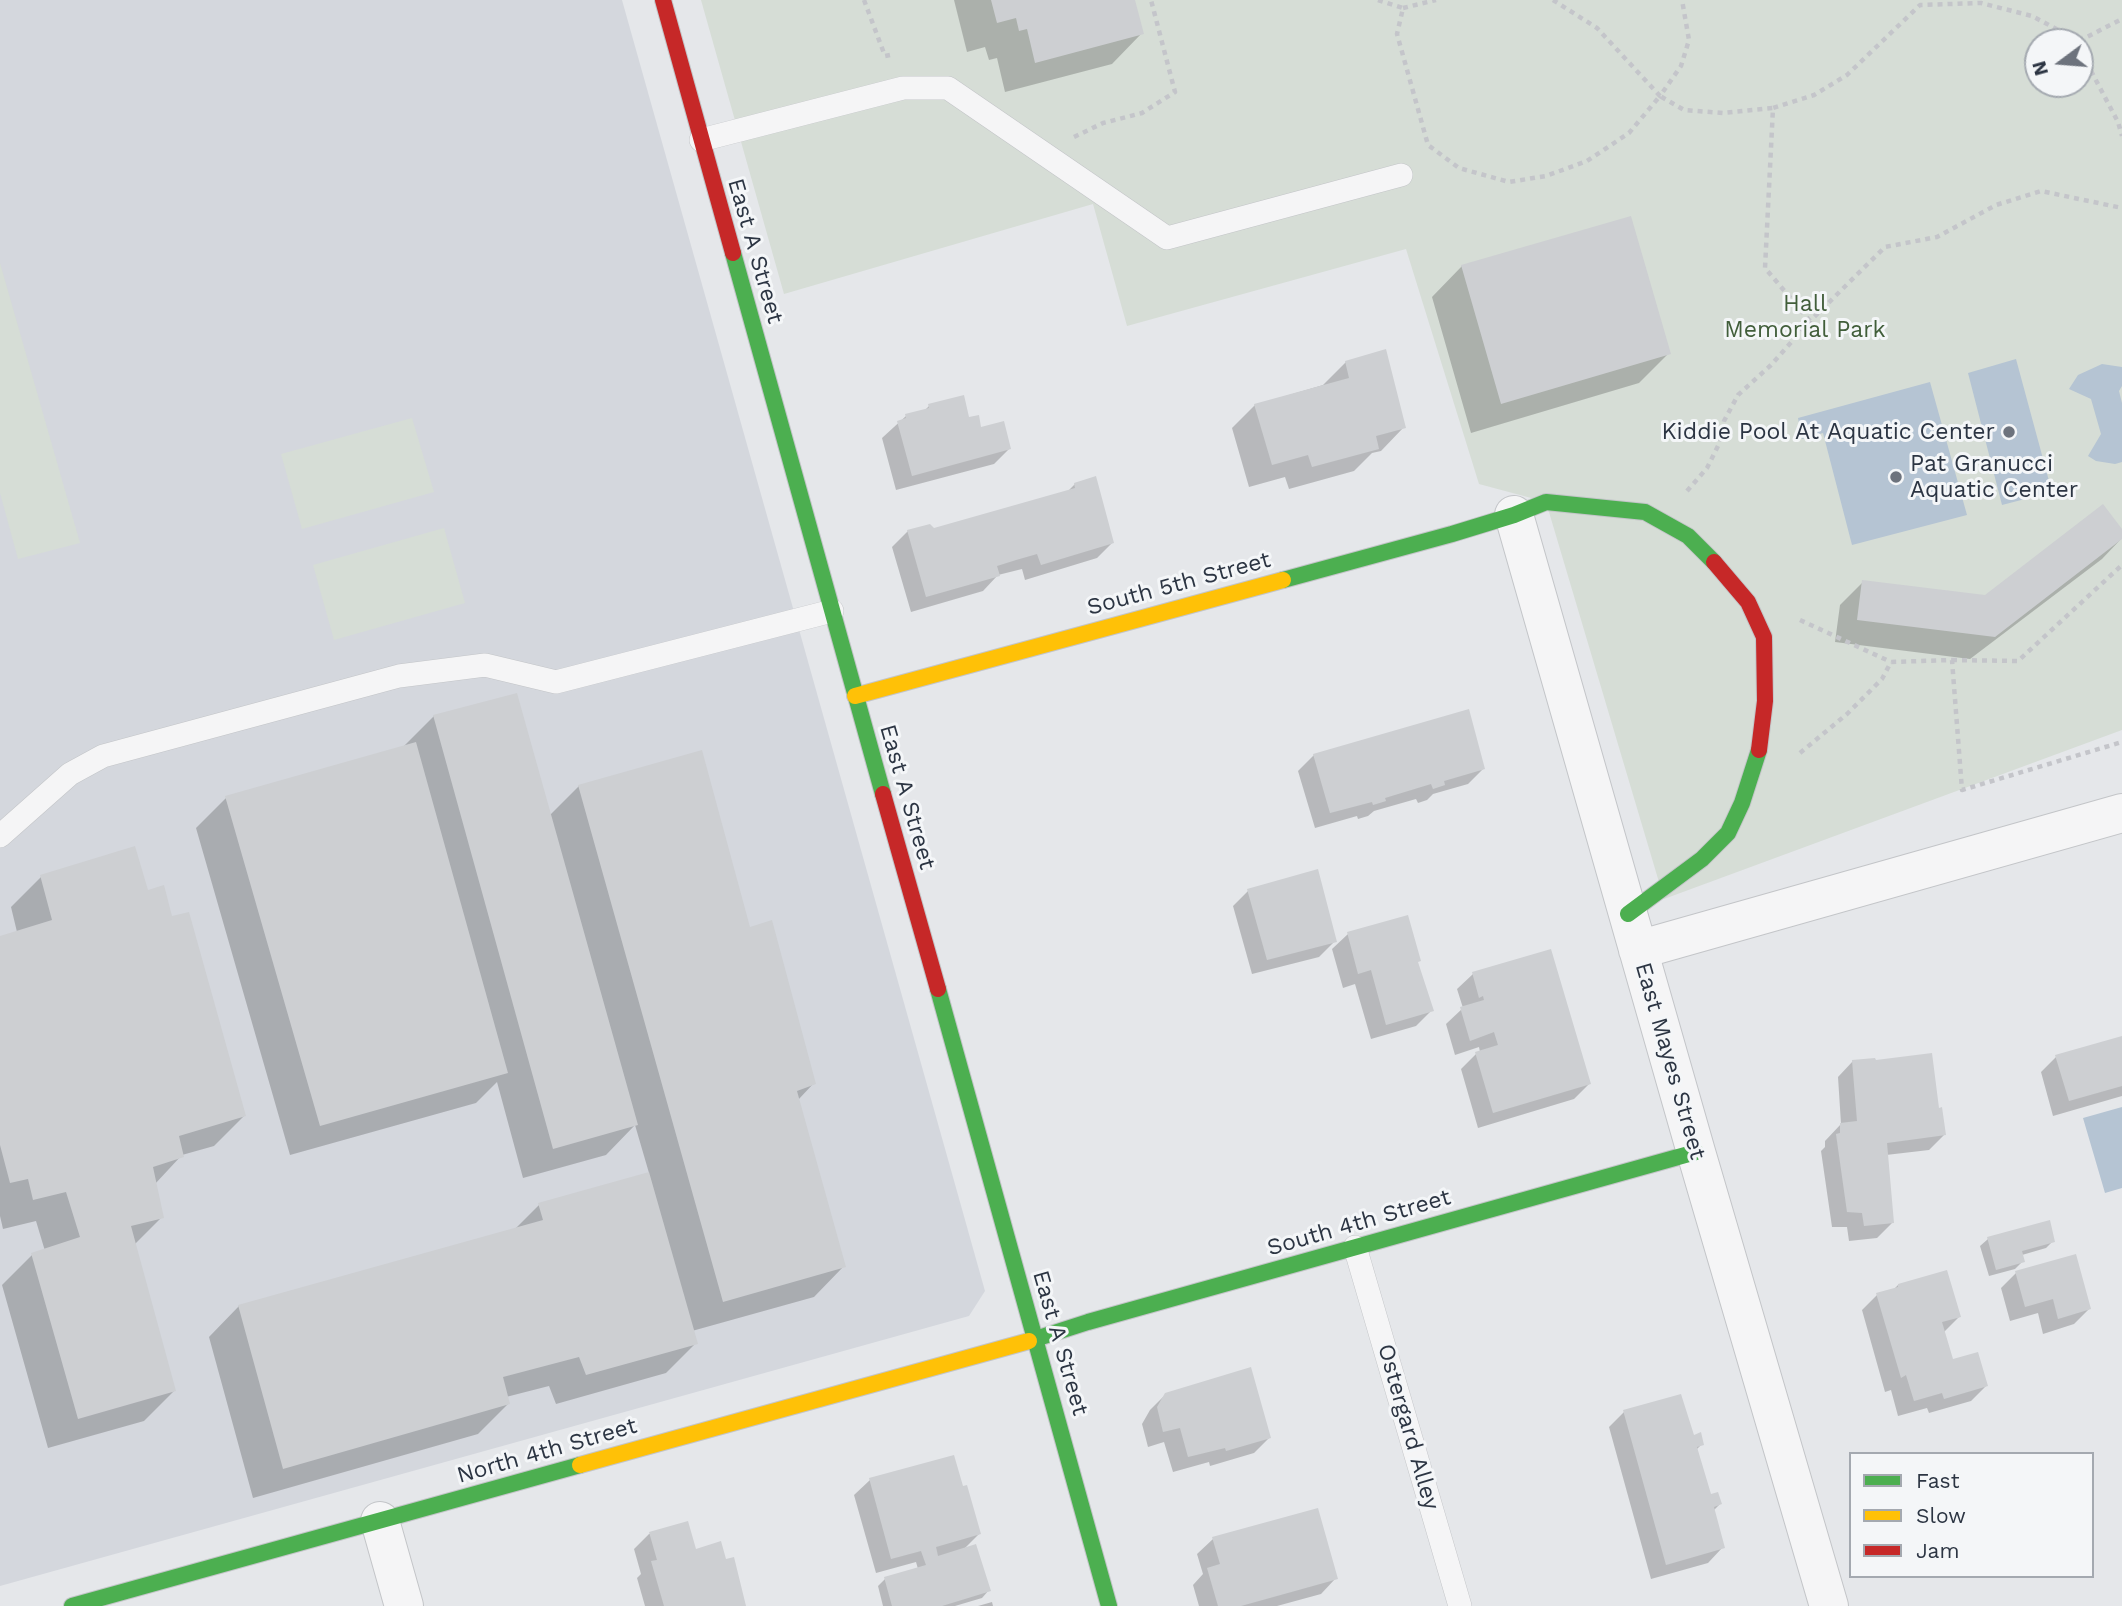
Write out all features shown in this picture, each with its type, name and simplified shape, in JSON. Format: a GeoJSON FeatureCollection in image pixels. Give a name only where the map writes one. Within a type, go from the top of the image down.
{"type":"FeatureCollection","features":[{"type":"Feature","properties":{"kind":"street","name":"East A Street"},"geometry":{"type":"LineString","coordinates":[[663,0],[1109,1606]]}},
{"type":"Feature","properties":{"kind":"street","name":"South 5th Street"},"geometry":{"type":"LineString","coordinates":[[855,696],[1452,534],[1546,502],[1646,512],[1688,536],[1748,602],[1764,638],[1765,701],[1758,754],[1742,803],[1728,834],[1702,859],[1628,914]]}},
{"type":"Feature","properties":{"kind":"street","name":"East Mayes Street"},"geometry":{"type":"LineString","coordinates":[[1514,515],[1829,1606]]}},
{"type":"Feature","properties":{"kind":"street"},"geometry":{"type":"LineString","coordinates":[[1638,950],[2122,813]]}},
{"type":"Feature","properties":{"kind":"street","name":"South 4th Street"},"geometry":{"type":"LineString","coordinates":[[1035,1339],[1696,1152]]}},
{"type":"Feature","properties":{"kind":"street","name":"North 4th Street"},"geometry":{"type":"LineString","coordinates":[[72,1606],[1035,1339]]}},
{"type":"Feature","properties":{"kind":"street"},"geometry":{"type":"LineString","coordinates":[[380,1521],[404,1606]]}},
{"type":"Feature","properties":{"kind":"lane"},"geometry":{"type":"LineString","coordinates":[[701,140],[903,88],[948,88],[1167,238],[1401,175]]}},
{"type":"Feature","properties":{"kind":"lane"},"geometry":{"type":"LineString","coordinates":[[0,836],[69,774],[103,756],[157,741],[400,676],[485,665],[556,682],[832,611]]}},
{"type":"Feature","properties":{"kind":"lane","name":"Ostergard Alley"},"geometry":{"type":"LineString","coordinates":[[1356,1247],[1460,1606]]}},
{"type":"Feature","properties":{"kind":"path"},"geometry":{"type":"LineString","coordinates":[[1151,0],[1175,92]]}},
{"type":"Feature","properties":{"kind":"path"},"geometry":{"type":"LineString","coordinates":[[1378,0],[1403,8],[1436,0]]}},
{"type":"Feature","properties":{"kind":"path"},"geometry":{"type":"LineString","coordinates":[[1553,0],[1597,28],[1660,96],[1684,110],[1723,113],[1773,108],[1814,94],[1847,75],[1919,3],[1980,3],[2032,16],[2054,28]]}},
{"type":"Feature","properties":{"kind":"path"},"geometry":{"type":"LineString","coordinates":[[1403,8],[1396,34],[1429,145],[1459,168],[1508,182],[1546,176],[1587,161],[1629,133],[1681,66],[1689,40],[1682,0]]}},
{"type":"Feature","properties":{"kind":"path"},"geometry":{"type":"LineString","coordinates":[[2094,34],[2122,19]]}},
{"type":"Feature","properties":{"kind":"path"},"geometry":{"type":"LineString","coordinates":[[2094,77],[2118,122],[2122,136]]}},
{"type":"Feature","properties":{"kind":"path"},"geometry":{"type":"LineString","coordinates":[[1773,108],[1765,268],[1810,321]]}},
{"type":"Feature","properties":{"kind":"path"},"geometry":{"type":"LineString","coordinates":[[1684,495],[1707,468],[1718,446],[1724,421],[1738,395],[1771,365],[1810,321],[1885,247],[1937,237],[1996,205],[2041,191],[2122,208]]}},
{"type":"Feature","properties":{"kind":"path"},"geometry":{"type":"LineString","coordinates":[[1800,631],[1799,620],[1891,662],[2018,661],[2122,565]]}},
{"type":"Feature","properties":{"kind":"path"},"geometry":{"type":"LineString","coordinates":[[1952,660],[1962,790],[2122,742]]}},
{"type":"Feature","properties":{"kind":"path"},"geometry":{"type":"LineString","coordinates":[[1795,745],[1793,759],[1847,714],[1882,680],[1891,662]]}},
{"type":"Feature","properties":{"kind":"shaded area"},"geometry":{"type":"Polygon","coordinates":[[[0,0],[622,0],[985,1291],[969,1316],[0,1586],[0,0]]]}},
{"type":"Feature","properties":{"kind":"green space","name":"Hall Memorial Park"},"geometry":{"type":"Polygon","coordinates":[[[701,0],[2122,0],[2122,730],[1664,899],[1546,502],[1479,484],[1406,249],[1127,326],[1093,204],[784,294],[701,0]]]}},
{"type":"Feature","properties":{"kind":"green space"},"geometry":{"type":"Polygon","coordinates":[[[0,263],[80,543],[18,559],[0,493],[0,263]]]}},
{"type":"Feature","properties":{"kind":"green space"},"geometry":{"type":"Polygon","coordinates":[[[412,418],[434,492],[302,529],[281,454],[412,418]]]}},
{"type":"Feature","properties":{"kind":"green space"},"geometry":{"type":"Polygon","coordinates":[[[444,528],[465,603],[334,640],[313,565],[444,528]]]}},
{"type":"Feature","properties":{"kind":"water","name":"Kiddie Pool At Aquatic Center"},"geometry":{"type":"Polygon","coordinates":[[[2016,359],[2052,492],[2002,505],[1968,373],[2016,359]]]}},
{"type":"Feature","properties":{"kind":"water"},"geometry":{"type":"Polygon","coordinates":[[[2102,364],[2122,367],[2122,386],[2119,391],[2122,403],[2122,462],[2115,464],[2096,461],[2088,456],[2101,434],[2091,399],[2069,389],[2078,375],[2102,364]]]}},
{"type":"Feature","properties":{"kind":"water","name":"Pat Granucci Aquatic Center"},"geometry":{"type":"Polygon","coordinates":[[[1930,382],[1967,515],[1852,545],[1823,433],[1802,439],[1798,418],[1930,382]]]}},
{"type":"Feature","properties":{"kind":"water"},"geometry":{"type":"Polygon","coordinates":[[[2122,1107],[2122,1188],[2105,1193],[2083,1118],[2122,1107]]]}},
{"type":"Feature","properties":{"kind":"building"},"geometry":{"type":"Polygon","coordinates":[[[991,0],[1135,0],[1144,34],[1035,63],[1027,29],[1019,31],[1016,18],[997,23],[991,0]]]}},
{"type":"Feature","properties":{"kind":"building"},"geometry":{"type":"Polygon","coordinates":[[[1631,216],[1671,354],[1501,404],[1461,265],[1631,216]]]}},
{"type":"Feature","properties":{"kind":"building"},"geometry":{"type":"Polygon","coordinates":[[[1386,349],[1406,428],[1376,436],[1379,449],[1312,467],[1308,455],[1272,465],[1254,404],[1349,378],[1345,361],[1386,349]]]}},
{"type":"Feature","properties":{"kind":"building"},"geometry":{"type":"Polygon","coordinates":[[[964,395],[969,417],[979,415],[981,427],[1004,421],[1011,449],[912,476],[897,421],[906,418],[905,414],[929,408],[928,404],[964,395]]]}},
{"type":"Feature","properties":{"kind":"building"},"geometry":{"type":"Polygon","coordinates":[[[1096,476],[1114,543],[1041,565],[1037,554],[1016,560],[997,566],[1000,576],[926,597],[907,530],[930,524],[934,528],[1075,488],[1074,483],[1096,476]]]}},
{"type":"Feature","properties":{"kind":"building"},"geometry":{"type":"Polygon","coordinates":[[[2103,504],[2122,529],[2122,539],[1995,637],[1857,620],[1862,580],[1985,595],[2103,504]]]}},
{"type":"Feature","properties":{"kind":"building"},"geometry":{"type":"Polygon","coordinates":[[[517,693],[638,1125],[553,1149],[433,715],[517,693]]]}},
{"type":"Feature","properties":{"kind":"building"},"geometry":{"type":"Polygon","coordinates":[[[1469,709],[1485,769],[1444,781],[1445,785],[1433,789],[1431,784],[1385,798],[1386,801],[1373,805],[1372,802],[1330,813],[1313,754],[1469,709]]]}},
{"type":"Feature","properties":{"kind":"building"},"geometry":{"type":"Polygon","coordinates":[[[416,742],[508,1073],[320,1126],[225,796],[416,742]]]}},
{"type":"Feature","properties":{"kind":"building"},"geometry":{"type":"Polygon","coordinates":[[[702,750],[750,927],[772,920],[816,1084],[797,1091],[846,1267],[723,1302],[578,785],[702,750]]]}},
{"type":"Feature","properties":{"kind":"building"},"geometry":{"type":"Polygon","coordinates":[[[135,846],[148,890],[164,885],[172,916],[189,912],[246,1116],[179,1136],[184,1157],[153,1167],[164,1218],[131,1226],[176,1391],[78,1419],[31,1253],[80,1237],[66,1192],[33,1200],[28,1179],[10,1183],[0,1145],[0,936],[52,920],[40,875],[135,846]]]}},
{"type":"Feature","properties":{"kind":"building"},"geometry":{"type":"Polygon","coordinates":[[[1318,869],[1337,942],[1267,960],[1247,889],[1318,869]]]}},
{"type":"Feature","properties":{"kind":"building"},"geometry":{"type":"Polygon","coordinates":[[[1408,915],[1421,961],[1418,962],[1434,1011],[1386,1025],[1371,970],[1358,974],[1347,932],[1408,915]]]}},
{"type":"Feature","properties":{"kind":"building"},"geometry":{"type":"Polygon","coordinates":[[[1551,949],[1591,1084],[1493,1113],[1475,1052],[1498,1045],[1494,1032],[1470,1041],[1460,1007],[1484,1000],[1483,996],[1479,998],[1472,972],[1551,949]]]}},
{"type":"Feature","properties":{"kind":"building"},"geometry":{"type":"Polygon","coordinates":[[[2122,1036],[2122,1086],[2069,1101],[2055,1055],[2122,1036]]]}},
{"type":"Feature","properties":{"kind":"building"},"geometry":{"type":"Polygon","coordinates":[[[1932,1053],[1939,1108],[1942,1107],[1946,1135],[1887,1143],[1894,1223],[1864,1226],[1862,1213],[1847,1212],[1836,1134],[1840,1133],[1840,1123],[1857,1121],[1852,1060],[1932,1053]]]}},
{"type":"Feature","properties":{"kind":"building"},"geometry":{"type":"Polygon","coordinates":[[[649,1172],[698,1344],[586,1375],[579,1357],[503,1377],[510,1404],[283,1469],[238,1305],[543,1220],[538,1203],[649,1172]]]}},
{"type":"Feature","properties":{"kind":"building"},"geometry":{"type":"Polygon","coordinates":[[[2050,1220],[2055,1242],[2022,1251],[2025,1262],[1996,1270],[1987,1237],[2050,1220]]]}},
{"type":"Feature","properties":{"kind":"building"},"geometry":{"type":"Polygon","coordinates":[[[2076,1254],[2091,1309],[2058,1319],[2053,1299],[2025,1307],[2015,1271],[2076,1254]]]}},
{"type":"Feature","properties":{"kind":"building"},"geometry":{"type":"Polygon","coordinates":[[[1947,1270],[1961,1317],[1942,1322],[1953,1359],[1978,1352],[1988,1386],[1944,1399],[1942,1393],[1914,1401],[1906,1375],[1901,1378],[1876,1293],[1947,1270]]]}},
{"type":"Feature","properties":{"kind":"building"},"geometry":{"type":"Polygon","coordinates":[[[1251,1367],[1271,1438],[1226,1451],[1225,1448],[1188,1457],[1180,1428],[1163,1432],[1157,1407],[1165,1393],[1251,1367]]]}},
{"type":"Feature","properties":{"kind":"building"},"geometry":{"type":"Polygon","coordinates":[[[1681,1394],[1694,1435],[1701,1432],[1704,1445],[1697,1447],[1711,1494],[1718,1492],[1722,1504],[1714,1507],[1725,1548],[1666,1565],[1623,1410],[1681,1394]]]}},
{"type":"Feature","properties":{"kind":"building"},"geometry":{"type":"Polygon","coordinates":[[[954,1455],[963,1486],[967,1485],[981,1534],[936,1547],[938,1556],[976,1544],[991,1591],[942,1606],[892,1606],[884,1577],[926,1565],[921,1551],[891,1559],[869,1478],[954,1455]]]}},
{"type":"Feature","properties":{"kind":"building"},"geometry":{"type":"Polygon","coordinates":[[[1318,1508],[1338,1579],[1241,1606],[1218,1606],[1207,1568],[1220,1564],[1212,1537],[1318,1508]]]}},
{"type":"Feature","properties":{"kind":"building"},"geometry":{"type":"Polygon","coordinates":[[[688,1521],[696,1549],[721,1541],[726,1559],[734,1557],[746,1606],[664,1606],[651,1561],[657,1560],[649,1532],[688,1521]]]}},
{"type":"Feature","properties":{"kind":"traffic: fast"},"geometry":{"type":"LineString","coordinates":[[733,253],[883,794]]}},
{"type":"Feature","properties":{"kind":"traffic: fast"},"geometry":{"type":"LineString","coordinates":[[1283,580],[1452,534],[1546,502],[1645,512],[1688,536],[1714,562]]}},
{"type":"Feature","properties":{"kind":"traffic: fast"},"geometry":{"type":"LineString","coordinates":[[1628,914],[1702,859],[1728,833],[1742,803],[1759,750]]}},
{"type":"Feature","properties":{"kind":"traffic: fast"},"geometry":{"type":"LineString","coordinates":[[938,989],[1109,1606]]}},
{"type":"Feature","properties":{"kind":"traffic: fast"},"geometry":{"type":"LineString","coordinates":[[1029,1341],[1088,1322],[1696,1152]]}},
{"type":"Feature","properties":{"kind":"traffic: fast"},"geometry":{"type":"LineString","coordinates":[[72,1606],[580,1465]]}},
{"type":"Feature","properties":{"kind":"traffic: slow"},"geometry":{"type":"LineString","coordinates":[[855,696],[1283,580]]}},
{"type":"Feature","properties":{"kind":"traffic: slow"},"geometry":{"type":"LineString","coordinates":[[580,1465],[1029,1341]]}},
{"type":"Feature","properties":{"kind":"traffic: jam"},"geometry":{"type":"LineString","coordinates":[[663,0],[733,253]]}},
{"type":"Feature","properties":{"kind":"traffic: jam"},"geometry":{"type":"LineString","coordinates":[[1714,562],[1748,602],[1764,637],[1765,701],[1759,750]]}},
{"type":"Feature","properties":{"kind":"traffic: jam"},"geometry":{"type":"LineString","coordinates":[[883,794],[938,989]]}},
{"type":"Feature","properties":{"kind":"place","name":"Kiddie Pool At Aquatic Center"},"geometry":{"type":"Point","coordinates":[2009,432]}},
{"type":"Feature","properties":{"kind":"place","name":"Pat Granucci Aquatic Center"},"geometry":{"type":"Point","coordinates":[1896,477]}}]}
